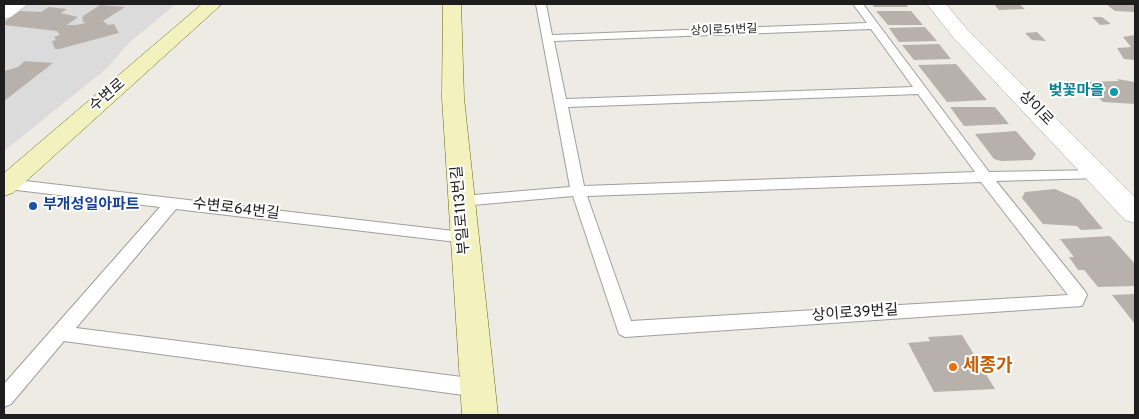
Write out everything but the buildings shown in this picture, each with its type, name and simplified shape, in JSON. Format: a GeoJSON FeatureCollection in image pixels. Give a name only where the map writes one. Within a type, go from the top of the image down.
{"type":"FeatureCollection","features":[{"type":"Feature","properties":{"kind":"street"},"geometry":{"type":"LineString","coordinates":[[4,13],[19,4]]}},
{"type":"Feature","properties":{"kind":"street","name":"수변로"},"geometry":{"type":"LineString","coordinates":[[6,185],[212,4]]}},
{"type":"Feature","properties":{"kind":"street","name":"부일로113번길"},"geometry":{"type":"LineString","coordinates":[[449,4],[453,98],[479,402]]}},
{"type":"Feature","properties":{"kind":"street","name":"상이로"},"geometry":{"type":"LineString","coordinates":[[936,4],[960,32],[1135,213]]}},
{"type":"Feature","properties":{"kind":"lane","name":"상이로39번길"},"geometry":{"type":"LineString","coordinates":[[541,4],[578,191],[625,329],[1076,301],[1078,295],[986,178],[874,26]]}},
{"type":"Feature","properties":{"kind":"lane"},"geometry":{"type":"LineString","coordinates":[[858,4],[874,26]]}},
{"type":"Feature","properties":{"kind":"lane","name":"상이로51번길"},"geometry":{"type":"LineString","coordinates":[[548,38],[874,26]]}},
{"type":"Feature","properties":{"kind":"lane"},"geometry":{"type":"LineString","coordinates":[[561,103],[922,90]]}},
{"type":"Feature","properties":{"kind":"lane"},"geometry":{"type":"LineString","coordinates":[[462,201],[578,191],[1098,173]]}},
{"type":"Feature","properties":{"kind":"lane","name":"수변로64번길"},"geometry":{"type":"LineString","coordinates":[[6,185],[465,236]]}},
{"type":"Feature","properties":{"kind":"lane"},"geometry":{"type":"LineString","coordinates":[[4,398],[172,202]]}},
{"type":"Feature","properties":{"kind":"lane"},"geometry":{"type":"LineString","coordinates":[[59,334],[479,402]]}},
{"type":"Feature","properties":{"kind":"shaded area"},"geometry":{"type":"Polygon","coordinates":[[[12,4],[176,4],[130,42],[106,69],[4,151],[4,6],[12,4]]]}},
{"type":"Feature","properties":{"kind":"place","name":"벚꽃마을"},"geometry":{"type":"Point","coordinates":[1114,92]}},
{"type":"Feature","properties":{"kind":"place","name":"부개성일아파트"},"geometry":{"type":"Point","coordinates":[33,206]}},
{"type":"Feature","properties":{"kind":"place","name":"세종가"},"geometry":{"type":"Point","coordinates":[953,367]}}]}
